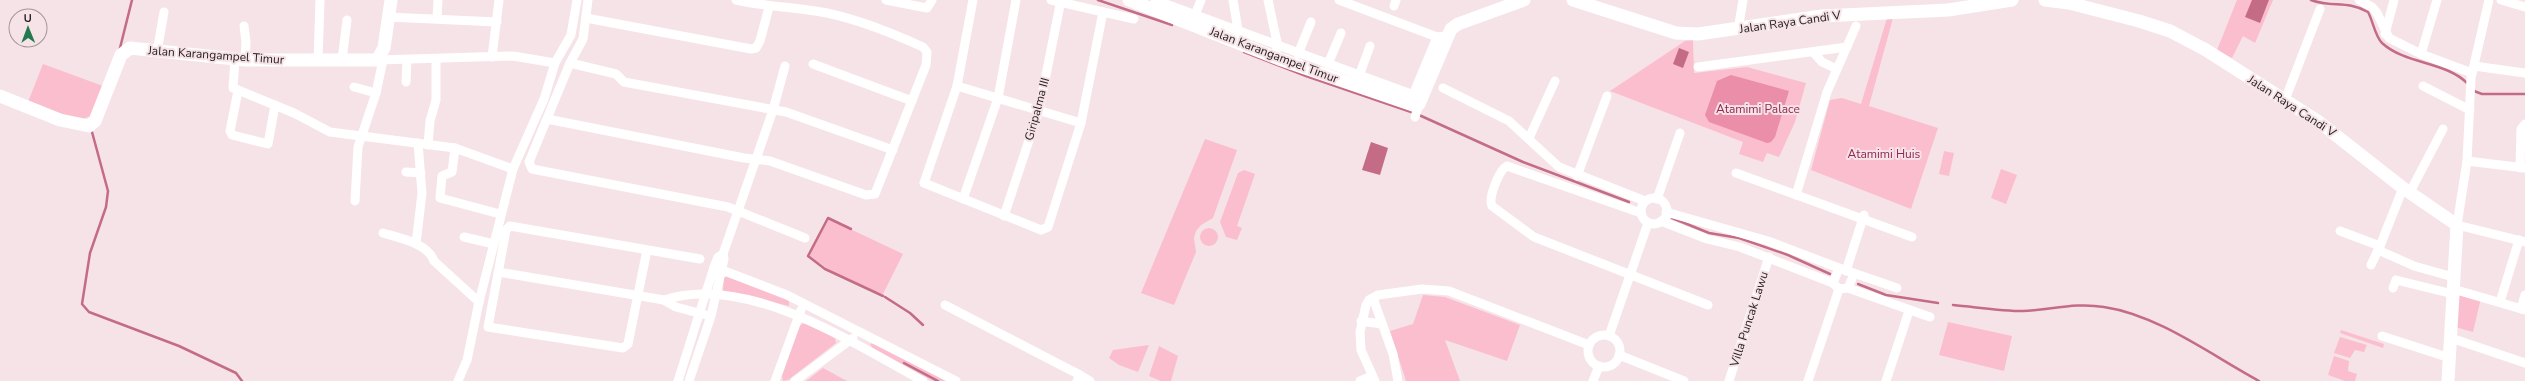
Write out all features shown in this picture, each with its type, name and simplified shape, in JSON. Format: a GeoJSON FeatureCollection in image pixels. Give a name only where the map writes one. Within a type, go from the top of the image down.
{"type":"FeatureCollection","features":[{"type":"Feature","properties":{"kind":"street"},"geometry":{"type":"LineString","coordinates":[[318,61],[320,0]]}},
{"type":"Feature","properties":{"kind":"street"},"geometry":{"type":"LineString","coordinates":[[355,201],[358,147],[376,93],[380,60],[384,48],[391,0]]}},
{"type":"Feature","properties":{"kind":"street"},"geometry":{"type":"LineString","coordinates":[[437,18],[438,0]]}},
{"type":"Feature","properties":{"kind":"street"},"geometry":{"type":"LineString","coordinates":[[492,57],[499,0]]}},
{"type":"Feature","properties":{"kind":"street"},"geometry":{"type":"LineString","coordinates":[[458,381],[467,360],[500,214],[513,169],[542,106],[555,63],[571,35],[577,0]]}},
{"type":"Feature","properties":{"kind":"street"},"geometry":{"type":"LineString","coordinates":[[588,0],[583,39],[570,63],[529,162],[532,169],[737,210],[805,238]]}},
{"type":"Feature","properties":{"kind":"street"},"geometry":{"type":"LineString","coordinates":[[547,119],[770,161],[870,196],[878,190],[926,65],[926,52],[923,47],[860,23],[816,11],[769,7],[736,0]]}},
{"type":"Feature","properties":{"kind":"street"},"geometry":{"type":"LineString","coordinates":[[886,0],[927,8],[932,0]]}},
{"type":"Feature","properties":{"kind":"street"},"geometry":{"type":"LineString","coordinates":[[973,0],[956,86],[924,183],[1041,230],[1046,229],[1081,123],[1103,12]]}},
{"type":"Feature","properties":{"kind":"street"},"geometry":{"type":"LineString","coordinates":[[963,199],[998,98],[1016,0]]}},
{"type":"Feature","properties":{"kind":"street"},"geometry":{"type":"LineString","coordinates":[[1050,0],[1061,1],[1134,19]]}},
{"type":"Feature","properties":{"kind":"street","name":"Jalan Karangampel Timur"},"geometry":{"type":"LineString","coordinates":[[1129,0],[1238,37],[1413,105],[1417,105]]}},
{"type":"Feature","properties":{"kind":"street","name":"Jalan Karangampel Timur"},"geometry":{"type":"LineString","coordinates":[[1158,0],[1195,15],[1238,37]]}},
{"type":"Feature","properties":{"kind":"street"},"geometry":{"type":"LineString","coordinates":[[1195,15],[1201,0]]}},
{"type":"Feature","properties":{"kind":"street"},"geometry":{"type":"LineString","coordinates":[[1233,0],[1238,37]]}},
{"type":"Feature","properties":{"kind":"street"},"geometry":{"type":"LineString","coordinates":[[1268,0],[1276,52]]}},
{"type":"Feature","properties":{"kind":"street"},"geometry":{"type":"LineString","coordinates":[[1340,0],[1441,36]]}},
{"type":"Feature","properties":{"kind":"street"},"geometry":{"type":"LineString","coordinates":[[1417,105],[1441,36],[1458,24],[1524,0]]}},
{"type":"Feature","properties":{"kind":"street","name":"Jalan Raya Candi V"},"geometry":{"type":"LineString","coordinates":[[1573,0],[1676,33],[1708,34],[1822,16],[1948,10],[2012,0]]}},
{"type":"Feature","properties":{"kind":"street"},"geometry":{"type":"LineString","coordinates":[[1738,30],[1743,0]]}},
{"type":"Feature","properties":{"kind":"street","name":"Jalan Raya Candi V"},"geometry":{"type":"LineString","coordinates":[[2051,0],[2114,14],[2170,31],[2206,50],[2339,136],[2406,190],[2457,225],[2522,241]]}},
{"type":"Feature","properties":{"kind":"street"},"geometry":{"type":"LineString","coordinates":[[2359,0],[2372,7],[2377,13],[2384,34],[2388,38],[2421,54],[2472,72],[2525,73]]}},
{"type":"Feature","properties":{"kind":"street"},"geometry":{"type":"LineString","coordinates":[[2384,34],[2394,0]]}},
{"type":"Feature","properties":{"kind":"street"},"geometry":{"type":"LineString","coordinates":[[2421,54],[2437,0]]}},
{"type":"Feature","properties":{"kind":"street"},"geometry":{"type":"LineString","coordinates":[[2448,381],[2457,225],[2467,161],[2472,72],[2489,0]]}},
{"type":"Feature","properties":{"kind":"street"},"geometry":{"type":"LineString","coordinates":[[2501,0],[2525,7]]}},
{"type":"Feature","properties":{"kind":"street","name":"Giripalma III"},"geometry":{"type":"LineString","coordinates":[[1004,216],[1039,110],[1061,1]]}},
{"type":"Feature","properties":{"kind":"street"},"geometry":{"type":"LineString","coordinates":[[586,18],[751,49],[756,48],[760,41],[769,7]]}},
{"type":"Feature","properties":{"kind":"street"},"geometry":{"type":"LineString","coordinates":[[2285,100],[2320,9]]}},
{"type":"Feature","properties":{"kind":"street"},"geometry":{"type":"LineString","coordinates":[[157,52],[164,12]]}},
{"type":"Feature","properties":{"kind":"street"},"geometry":{"type":"LineString","coordinates":[[388,17],[437,18],[497,22]]}},
{"type":"Feature","properties":{"kind":"street"},"geometry":{"type":"LineString","coordinates":[[342,60],[347,20]]}},
{"type":"Feature","properties":{"kind":"street"},"geometry":{"type":"LineString","coordinates":[[1298,54],[1311,22]]}},
{"type":"Feature","properties":{"kind":"street"},"geometry":{"type":"LineString","coordinates":[[244,26],[246,42],[233,86],[238,91],[275,105],[330,132],[363,135],[418,144],[455,148],[513,169]]}},
{"type":"Feature","properties":{"kind":"street"},"geometry":{"type":"LineString","coordinates":[[1796,195],[1827,92],[1856,26]]}},
{"type":"Feature","properties":{"kind":"street"},"geometry":{"type":"LineString","coordinates":[[1328,64],[1341,33]]}},
{"type":"Feature","properties":{"kind":"street"},"geometry":{"type":"LineString","coordinates":[[1359,76],[1370,46]]}},
{"type":"Feature","properties":{"kind":"street"},"geometry":{"type":"LineString","coordinates":[[1698,67],[1847,47]]}},
{"type":"Feature","properties":{"kind":"street","name":"Jalan Karangampel Timur"},"geometry":{"type":"LineString","coordinates":[[0,96],[60,120],[89,126],[95,121],[125,50],[130,48],[157,52],[240,59],[318,61],[380,60]]}},
{"type":"Feature","properties":{"kind":"street","name":"Jalan Karangampel Timur"},"geometry":{"type":"LineString","coordinates":[[1276,52],[1298,54],[1328,64],[1359,76],[1417,105]]}},
{"type":"Feature","properties":{"kind":"street"},"geometry":{"type":"LineString","coordinates":[[1814,52],[1822,62],[1837,69]]}},
{"type":"Feature","properties":{"kind":"street"},"geometry":{"type":"LineString","coordinates":[[380,60],[492,57],[528,58],[555,63]]}},
{"type":"Feature","properties":{"kind":"street"},"geometry":{"type":"LineString","coordinates":[[428,144],[430,121],[436,100],[436,59]]}},
{"type":"Feature","properties":{"kind":"street"},"geometry":{"type":"LineString","coordinates":[[406,82],[407,60]]}},
{"type":"Feature","properties":{"kind":"street"},"geometry":{"type":"LineString","coordinates":[[570,63],[616,74],[624,82],[786,112],[893,150]]}},
{"type":"Feature","properties":{"kind":"street"},"geometry":{"type":"LineString","coordinates":[[813,64],[912,101]]}},
{"type":"Feature","properties":{"kind":"street"},"geometry":{"type":"LineString","coordinates":[[678,381],[706,295],[718,268],[773,110],[785,66]]}},
{"type":"Feature","properties":{"kind":"street"},"geometry":{"type":"LineString","coordinates":[[1529,138],[1555,81]]}},
{"type":"Feature","properties":{"kind":"street"},"geometry":{"type":"LineString","coordinates":[[956,86],[1081,123]]}},
{"type":"Feature","properties":{"kind":"street"},"geometry":{"type":"LineString","coordinates":[[2423,86],[2470,110]]}},
{"type":"Feature","properties":{"kind":"street"},"geometry":{"type":"LineString","coordinates":[[354,87],[376,93]]}},
{"type":"Feature","properties":{"kind":"street"},"geometry":{"type":"LineString","coordinates":[[1443,88],[1509,121],[1529,138],[1558,167],[1577,176],[1645,201],[1657,199],[1665,205],[1666,212],[1661,221]]}},
{"type":"Feature","properties":{"kind":"street"},"geometry":{"type":"LineString","coordinates":[[238,91],[230,131],[232,135],[268,144],[275,105]]}},
{"type":"Feature","properties":{"kind":"street"},"geometry":{"type":"LineString","coordinates":[[1577,176],[1607,96]]}},
{"type":"Feature","properties":{"kind":"street"},"geometry":{"type":"LineString","coordinates":[[2467,161],[2523,168],[2521,129],[2525,124]]}},
{"type":"Feature","properties":{"kind":"street"},"geometry":{"type":"LineString","coordinates":[[2371,265],[2406,190],[2443,130]]}},
{"type":"Feature","properties":{"kind":"street"},"geometry":{"type":"LineString","coordinates":[[1657,199],[1680,133]]}},
{"type":"Feature","properties":{"kind":"street"},"geometry":{"type":"LineString","coordinates":[[416,244],[421,208],[421,172],[418,144]]}},
{"type":"Feature","properties":{"kind":"street"},"geometry":{"type":"LineString","coordinates":[[455,148],[452,172],[444,175],[441,180],[440,198],[500,214]]}},
{"type":"Feature","properties":{"kind":"street"},"geometry":{"type":"LineString","coordinates":[[1648,222],[1641,214],[1506,166],[1501,172],[1491,200],[1492,206],[1531,236],[1708,305]]}},
{"type":"Feature","properties":{"kind":"street"},"geometry":{"type":"LineString","coordinates":[[406,172],[421,172]]}},
{"type":"Feature","properties":{"kind":"street"},"geometry":{"type":"LineString","coordinates":[[1736,173],[1796,195],[1864,217],[1912,237]]}},
{"type":"Feature","properties":{"kind":"street"},"geometry":{"type":"LineString","coordinates":[[1641,214],[1645,201]]}},
{"type":"Feature","properties":{"kind":"street"},"geometry":{"type":"LineString","coordinates":[[1666,212],[1768,241],[1846,271],[1897,288]]}},
{"type":"Feature","properties":{"kind":"street"},"geometry":{"type":"LineString","coordinates":[[1808,381],[1864,217]]}},
{"type":"Feature","properties":{"kind":"street"},"geometry":{"type":"LineString","coordinates":[[1648,222],[1661,221],[1707,239],[1740,247],[1769,257],[1840,287],[1930,317]]}},
{"type":"Feature","properties":{"kind":"street"},"geometry":{"type":"LineString","coordinates":[[1609,336],[1631,276],[1648,222]]}},
{"type":"Feature","properties":{"kind":"street"},"geometry":{"type":"LineString","coordinates":[[647,250],[628,344],[623,348],[486,330],[506,230],[512,225],[700,259]]}},
{"type":"Feature","properties":{"kind":"street"},"geometry":{"type":"LineString","coordinates":[[2340,230],[2379,248],[2453,287],[2523,309],[2525,295]]}},
{"type":"Feature","properties":{"kind":"street"},"geometry":{"type":"LineString","coordinates":[[382,233],[416,244],[432,255],[434,261],[479,302]]}},
{"type":"Feature","properties":{"kind":"street"},"geometry":{"type":"LineString","coordinates":[[464,237],[494,244]]}},
{"type":"Feature","properties":{"kind":"street"},"geometry":{"type":"LineString","coordinates":[[2500,302],[2522,241]]}},
{"type":"Feature","properties":{"kind":"street","name":"Villa Puncak Lawu"},"geometry":{"type":"LineString","coordinates":[[1729,381],[1769,257]]}},
{"type":"Feature","properties":{"kind":"street"},"geometry":{"type":"LineString","coordinates":[[689,381],[711,316],[716,296],[718,268]]}},
{"type":"Feature","properties":{"kind":"street"},"geometry":{"type":"LineString","coordinates":[[718,268],[804,304],[956,381]]}},
{"type":"Feature","properties":{"kind":"street"},"geometry":{"type":"LineString","coordinates":[[1840,287],[1846,271]]}},
{"type":"Feature","properties":{"kind":"street"},"geometry":{"type":"LineString","coordinates":[[498,272],[664,300],[676,307],[711,316]]}},
{"type":"Feature","properties":{"kind":"street"},"geometry":{"type":"LineString","coordinates":[[2393,288],[2396,280],[2453,287]]}},
{"type":"Feature","properties":{"kind":"street"},"geometry":{"type":"LineString","coordinates":[[1360,381],[1374,379],[1360,342],[1361,321],[1366,305],[1373,298],[1422,289],[1449,291],[1589,345]]}},
{"type":"Feature","properties":{"kind":"street"},"geometry":{"type":"LineString","coordinates":[[664,300],[681,295],[706,295],[765,304],[799,316],[924,381]]}},
{"type":"Feature","properties":{"kind":"street"},"geometry":{"type":"LineString","coordinates":[[1373,298],[1381,324],[1393,354],[1398,381]]}},
{"type":"Feature","properties":{"kind":"street"},"geometry":{"type":"LineString","coordinates":[[775,381],[804,304]]}},
{"type":"Feature","properties":{"kind":"street"},"geometry":{"type":"LineString","coordinates":[[945,305],[1079,378],[1090,381]]}},
{"type":"Feature","properties":{"kind":"street"},"geometry":{"type":"LineString","coordinates":[[1886,381],[1909,311]]}},
{"type":"Feature","properties":{"kind":"street"},"geometry":{"type":"LineString","coordinates":[[1361,321],[1381,324]]}},
{"type":"Feature","properties":{"kind":"street"},"geometry":{"type":"LineString","coordinates":[[795,381],[860,332]]}},
{"type":"Feature","properties":{"kind":"street"},"geometry":{"type":"LineString","coordinates":[[1609,336],[1617,341],[1619,356],[1609,366],[1599,366],[1589,355],[1589,345],[1595,338],[1609,336]]}},
{"type":"Feature","properties":{"kind":"street"},"geometry":{"type":"LineString","coordinates":[[2382,336],[2450,358]]}},
{"type":"Feature","properties":{"kind":"street"},"geometry":{"type":"LineString","coordinates":[[2451,338],[2525,361]]}},
{"type":"Feature","properties":{"kind":"street"},"geometry":{"type":"LineString","coordinates":[[1619,356],[1684,381]]}},
{"type":"Feature","properties":{"kind":"street"},"geometry":{"type":"LineString","coordinates":[[1593,381],[1599,366]]}},
{"type":"Feature","properties":{"kind":"green space"},"geometry":{"type":"Polygon","coordinates":[[[2237,0],[2273,0],[2255,43],[2243,36],[2232,58],[2217,50],[2237,0]]]}},
{"type":"Feature","properties":{"kind":"green space","name":"Atamimi Huis"},"geometry":{"type":"Polygon","coordinates":[[[1887,18],[1893,18],[1869,106],[1938,128],[1911,209],[1811,170],[1830,100],[1842,98],[1861,104],[1887,18]]]}},
{"type":"Feature","properties":{"kind":"green space","name":"Atamimi Palace"},"geometry":{"type":"Polygon","coordinates":[[[1693,40],[1694,73],[1747,67],[1806,83],[1795,122],[1779,157],[1767,153],[1763,162],[1739,154],[1743,142],[1610,91],[1685,41],[1693,40]]]}},
{"type":"Feature","properties":{"kind":"green space"},"geometry":{"type":"Polygon","coordinates":[[[43,64],[103,86],[90,116],[83,119],[75,119],[28,102],[43,64]]]}},
{"type":"Feature","properties":{"kind":"green space"},"geometry":{"type":"Polygon","coordinates":[[[1731,75],[1789,91],[1775,137],[1771,142],[1767,143],[1709,122],[1705,115],[1717,81],[1731,75]]]}},
{"type":"Feature","properties":{"kind":"green space"},"geometry":{"type":"Polygon","coordinates":[[[1205,139],[1237,150],[1213,218],[1201,225],[1196,231],[1194,238],[1196,252],[1174,305],[1141,293],[1205,139]]]}},
{"type":"Feature","properties":{"kind":"green space"},"geometry":{"type":"Polygon","coordinates":[[[1944,151],[1954,153],[1949,176],[1939,174],[1944,151]]]}},
{"type":"Feature","properties":{"kind":"green space"},"geometry":{"type":"Polygon","coordinates":[[[2001,169],[2017,175],[2006,204],[1991,198],[2001,169]]]}},
{"type":"Feature","properties":{"kind":"green space"},"geometry":{"type":"Polygon","coordinates":[[[1244,170],[1255,174],[1237,226],[1242,228],[1237,240],[1226,237],[1220,222],[1238,173],[1244,170]]]}},
{"type":"Feature","properties":{"kind":"green space"},"geometry":{"type":"Polygon","coordinates":[[[829,219],[903,254],[883,294],[844,278],[809,255],[829,219]]]}},
{"type":"Feature","properties":{"kind":"green space"},"geometry":{"type":"Polygon","coordinates":[[[1205,228],[1213,228],[1218,233],[1216,244],[1213,246],[1205,246],[1200,241],[1200,233],[1205,228]]]}},
{"type":"Feature","properties":{"kind":"green space"},"geometry":{"type":"Polygon","coordinates":[[[727,276],[784,298],[789,301],[789,306],[726,292],[723,290],[724,278],[727,276]]]}},
{"type":"Feature","properties":{"kind":"green space"},"geometry":{"type":"Polygon","coordinates":[[[2456,292],[2481,298],[2473,332],[2455,327],[2456,292]]]}},
{"type":"Feature","properties":{"kind":"green space"},"geometry":{"type":"Polygon","coordinates":[[[1423,295],[1445,297],[1520,325],[1507,361],[1445,340],[1460,381],[1406,381],[1390,331],[1413,324],[1423,295]]]}},
{"type":"Feature","properties":{"kind":"green space"},"geometry":{"type":"Polygon","coordinates":[[[1948,322],[2012,336],[2004,371],[1939,355],[1948,322]]]}},
{"type":"Feature","properties":{"kind":"green space"},"geometry":{"type":"Polygon","coordinates":[[[804,323],[835,338],[836,343],[788,380],[783,381],[782,376],[799,326],[804,323]]]}},
{"type":"Feature","properties":{"kind":"green space"},"geometry":{"type":"Polygon","coordinates":[[[2341,330],[2384,344],[2383,348],[2340,333],[2341,330]]]}},
{"type":"Feature","properties":{"kind":"green space"},"geometry":{"type":"Polygon","coordinates":[[[2340,337],[2367,345],[2364,352],[2355,350],[2350,358],[2334,353],[2340,337]]]}},
{"type":"Feature","properties":{"kind":"green space"},"geometry":{"type":"Polygon","coordinates":[[[874,343],[946,381],[933,381],[873,349],[870,344],[874,343]]]}},
{"type":"Feature","properties":{"kind":"green space"},"geometry":{"type":"Polygon","coordinates":[[[1149,345],[1138,372],[1119,365],[1109,358],[1113,350],[1149,345]]]}},
{"type":"Feature","properties":{"kind":"green space"},"geometry":{"type":"Polygon","coordinates":[[[1159,346],[1178,356],[1171,381],[1161,381],[1149,376],[1159,346]]]}},
{"type":"Feature","properties":{"kind":"green space"},"geometry":{"type":"Polygon","coordinates":[[[2334,356],[2349,361],[2348,371],[2357,374],[2355,381],[2345,381],[2328,375],[2334,356]]]}},
{"type":"Feature","properties":{"kind":"green space"},"geometry":{"type":"Polygon","coordinates":[[[823,368],[847,381],[806,381],[823,368]]]}},
{"type":"Feature","properties":{"kind":"shaded area"},"geometry":{"type":"Polygon","coordinates":[[[2252,0],[2269,0],[2260,23],[2245,17],[2252,0]]]}},
{"type":"Feature","properties":{"kind":"shaded area"},"geometry":{"type":"Polygon","coordinates":[[[1679,48],[1689,52],[1683,68],[1673,64],[1679,48]]]}},
{"type":"Feature","properties":{"kind":"shaded area"},"geometry":{"type":"Polygon","coordinates":[[[1371,142],[1388,148],[1380,175],[1362,170],[1371,142]]]}},
{"type":"Feature","properties":{"kind":"waterway"},"geometry":{"type":"LineString","coordinates":[[119,52],[132,0]]}},
{"type":"Feature","properties":{"kind":"waterway"},"geometry":{"type":"LineString","coordinates":[[1098,0],[1172,25]]}},
{"type":"Feature","properties":{"kind":"waterway"},"geometry":{"type":"LineString","coordinates":[[2311,0],[2326,4],[2353,6],[2368,12],[2382,43],[2402,55],[2449,71],[2468,84]]}},
{"type":"Feature","properties":{"kind":"waterway"},"geometry":{"type":"LineString","coordinates":[[1244,52],[1306,76],[1414,113]]}},
{"type":"Feature","properties":{"kind":"waterway"},"geometry":{"type":"LineString","coordinates":[[2474,91],[2482,94],[2525,94]]}},
{"type":"Feature","properties":{"kind":"waterway"},"geometry":{"type":"LineString","coordinates":[[1419,115],[1523,162],[1629,202]]}},
{"type":"Feature","properties":{"kind":"waterway"},"geometry":{"type":"LineString","coordinates":[[92,132],[108,191],[106,207],[90,253],[82,304],[89,312],[179,346],[236,373],[242,381]]}},
{"type":"Feature","properties":{"kind":"waterway"},"geometry":{"type":"LineString","coordinates":[[851,229],[828,218],[808,256],[825,269],[883,296]]}},
{"type":"Feature","properties":{"kind":"waterway"},"geometry":{"type":"LineString","coordinates":[[1672,218],[1709,233],[1739,238],[1788,255],[1830,274]]}},
{"type":"Feature","properties":{"kind":"waterway"},"geometry":{"type":"LineString","coordinates":[[1858,284],[1886,295],[1938,303]]}},
{"type":"Feature","properties":{"kind":"waterway"},"geometry":{"type":"LineString","coordinates":[[885,297],[910,313],[923,325]]}},
{"type":"Feature","properties":{"kind":"waterway"},"geometry":{"type":"LineString","coordinates":[[1953,305],[1997,310],[2023,311],[2083,305],[2124,311],[2144,318],[2184,337],[2259,381]]}},
{"type":"Feature","properties":{"kind":"waterway"},"geometry":{"type":"LineString","coordinates":[[904,363],[938,381]]}}]}
